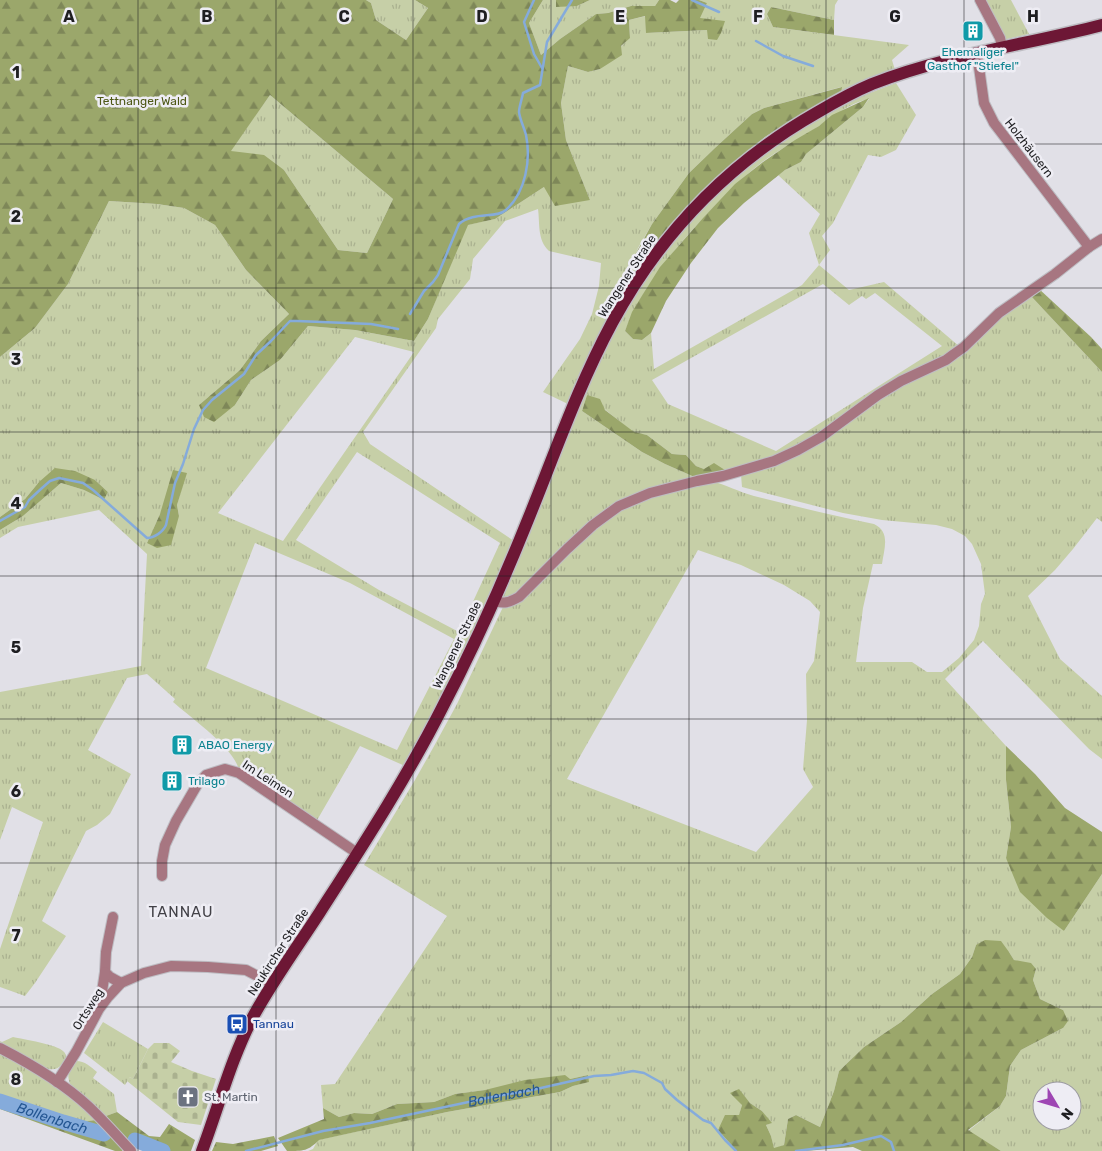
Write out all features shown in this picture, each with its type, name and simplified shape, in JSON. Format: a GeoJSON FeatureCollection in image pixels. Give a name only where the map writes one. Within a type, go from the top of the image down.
{"type":"FeatureCollection","features":[{"type":"Feature","properties":{"kind":"main road","name":"Wangener Straße"},"geometry":{"type":"LineString","coordinates":[[403,780],[467,659],[494,600],[572,410],[604,339],[645,270],[674,231],[691,212],[724,178],[779,135],[871,85],[924,66],[1002,47],[1074,33],[1102,25]]}},
{"type":"Feature","properties":{"kind":"main road","name":"Neukircher Straße"},"geometry":{"type":"LineString","coordinates":[[202,1151],[239,1047],[251,1021],[403,780]]}},
{"type":"Feature","properties":{"kind":"street"},"geometry":{"type":"LineString","coordinates":[[980,0],[1000,38],[1002,47]]}},
{"type":"Feature","properties":{"kind":"street","name":"Holzhäusern"},"geometry":{"type":"LineString","coordinates":[[977,53],[984,103],[991,118],[1089,247]]}},
{"type":"Feature","properties":{"kind":"street"},"geometry":{"type":"LineString","coordinates":[[494,600],[502,604],[519,597],[573,543],[619,506],[650,493],[723,476],[774,460],[798,450],[821,437],[886,390],[946,360],[999,313],[1089,247],[1102,240]]}},
{"type":"Feature","properties":{"kind":"street","name":"Im Leimen"},"geometry":{"type":"LineString","coordinates":[[162,876],[165,845],[176,821],[197,785],[206,775],[225,769],[239,773],[357,853]]}},
{"type":"Feature","properties":{"kind":"street"},"geometry":{"type":"LineString","coordinates":[[100,1009],[106,952],[114,917]]}},
{"type":"Feature","properties":{"kind":"street","name":"Ortsweg"},"geometry":{"type":"LineString","coordinates":[[57,1082],[100,1009],[121,983],[144,973],[171,966],[208,966],[246,970],[273,984]]}},
{"type":"Feature","properties":{"kind":"street"},"geometry":{"type":"LineString","coordinates":[[105,972],[121,983]]}},
{"type":"Feature","properties":{"kind":"street"},"geometry":{"type":"LineString","coordinates":[[0,1048],[24,1060],[86,1104],[131,1151]]}},
{"type":"Feature","properties":{"kind":"green space","name":"Tettnanger Wald"},"geometry":{"type":"Polygon","coordinates":[[[0,0],[366,0],[371,3],[376,20],[406,40],[428,8],[415,0],[543,0],[529,23],[541,55],[596,14],[608,13],[631,6],[655,6],[659,0],[670,0],[676,3],[679,0],[699,0],[707,3],[700,18],[725,21],[717,40],[708,39],[707,30],[646,33],[645,16],[629,20],[630,38],[621,46],[622,55],[600,69],[588,72],[568,66],[561,103],[566,140],[590,200],[555,206],[544,187],[495,219],[468,225],[428,319],[414,341],[355,330],[308,326],[280,360],[251,380],[235,405],[214,422],[204,417],[199,405],[240,370],[261,341],[289,314],[246,270],[215,225],[184,208],[109,201],[68,284],[35,328],[0,357],[0,0]],[[270,95],[231,151],[264,155],[284,170],[338,250],[367,253],[393,199],[270,95]]]}},
{"type":"Feature","properties":{"kind":"green space"},"geometry":{"type":"Polygon","coordinates":[[[366,0],[415,0],[428,8],[406,40],[376,20],[371,3],[366,0]]]}},
{"type":"Feature","properties":{"kind":"green space"},"geometry":{"type":"Polygon","coordinates":[[[543,0],[556,0],[556,6],[577,6],[590,0],[659,0],[655,6],[631,6],[608,13],[596,14],[541,55],[529,23],[543,0]]]}},
{"type":"Feature","properties":{"kind":"green space"},"geometry":{"type":"Polygon","coordinates":[[[556,0],[590,0],[577,6],[556,7],[556,0]]]}},
{"type":"Feature","properties":{"kind":"green space"},"geometry":{"type":"Polygon","coordinates":[[[699,0],[838,0],[835,5],[834,20],[771,7],[767,14],[773,27],[909,45],[892,60],[895,70],[841,93],[841,87],[764,108],[752,114],[689,173],[652,224],[638,248],[636,253],[646,260],[568,404],[543,392],[580,339],[592,314],[599,286],[601,263],[549,251],[542,242],[538,209],[505,221],[473,259],[470,279],[438,319],[436,328],[363,432],[370,444],[514,541],[469,641],[405,766],[360,746],[316,822],[238,767],[219,741],[173,702],[175,699],[147,674],[127,678],[88,750],[131,774],[110,814],[86,831],[42,921],[66,936],[25,996],[0,987],[0,949],[43,822],[12,807],[0,840],[0,692],[141,666],[147,554],[99,510],[18,527],[0,538],[0,530],[23,516],[61,483],[84,490],[104,500],[108,492],[95,480],[39,482],[25,499],[0,517],[0,357],[35,328],[68,284],[109,201],[184,208],[215,225],[246,270],[289,314],[261,341],[240,370],[199,405],[235,405],[251,380],[280,360],[308,326],[355,330],[414,341],[428,319],[467,225],[495,219],[544,187],[590,200],[566,140],[561,103],[568,66],[588,72],[600,69],[630,37],[629,20],[646,16],[646,33],[707,30],[717,40],[699,18],[707,3],[699,0]],[[355,337],[218,513],[283,541],[414,352],[355,337]],[[357,452],[296,540],[379,590],[459,632],[500,543],[357,452]],[[186,473],[160,514],[147,543],[179,516],[177,505],[186,473]],[[255,543],[206,668],[397,750],[454,639],[350,583],[255,543]]]}},
{"type":"Feature","properties":{"kind":"green space"},"geometry":{"type":"Polygon","coordinates":[[[980,0],[1011,0],[1029,34],[998,41],[980,0]]]}},
{"type":"Feature","properties":{"kind":"green space"},"geometry":{"type":"Polygon","coordinates":[[[771,7],[834,20],[834,35],[773,27],[767,14],[771,7]]]}},
{"type":"Feature","properties":{"kind":"green space"},"geometry":{"type":"Polygon","coordinates":[[[896,83],[916,115],[896,150],[881,157],[868,155],[833,223],[822,236],[830,250],[819,265],[849,290],[884,282],[960,347],[822,434],[773,460],[728,472],[704,469],[696,466],[686,455],[672,454],[647,435],[634,433],[587,395],[582,411],[642,452],[699,479],[618,504],[511,599],[500,600],[578,408],[599,362],[632,300],[670,244],[713,196],[761,155],[830,111],[896,83]],[[869,99],[854,104],[833,116],[773,154],[735,186],[674,251],[639,302],[625,331],[633,339],[642,340],[651,333],[654,369],[802,285],[819,265],[809,233],[820,214],[778,175],[801,162],[806,154],[863,107],[869,99]],[[823,284],[652,380],[668,404],[776,451],[942,346],[875,293],[866,299],[862,296],[849,305],[823,284]]]}},
{"type":"Feature","properties":{"kind":"green space"},"geometry":{"type":"Polygon","coordinates":[[[842,87],[841,93],[808,110],[765,137],[725,171],[685,210],[662,236],[646,260],[636,253],[652,224],[689,173],[752,114],[764,108],[842,87]]]}},
{"type":"Feature","properties":{"kind":"green space"},"geometry":{"type":"Polygon","coordinates":[[[270,95],[393,199],[367,253],[338,250],[284,170],[230,151],[270,95]]]}},
{"type":"Feature","properties":{"kind":"green space"},"geometry":{"type":"Polygon","coordinates":[[[869,98],[863,107],[806,154],[801,162],[785,170],[744,203],[718,228],[691,263],[666,301],[651,333],[642,340],[633,339],[625,331],[632,312],[660,267],[735,184],[763,162],[819,126],[832,115],[869,98]]]}},
{"type":"Feature","properties":{"kind":"green space"},"geometry":{"type":"Polygon","coordinates":[[[1038,288],[1102,349],[1102,372],[1030,295],[1038,288]]]}},
{"type":"Feature","properties":{"kind":"green space"},"geometry":{"type":"Polygon","coordinates":[[[1030,295],[1102,372],[1102,522],[1097,518],[1055,570],[1028,596],[1060,659],[1102,696],[1102,759],[1089,749],[983,641],[945,679],[1006,746],[1006,780],[1011,827],[1006,858],[1064,931],[1102,874],[1102,1151],[1001,1151],[968,1131],[1000,1106],[1006,1096],[1010,1066],[1021,1050],[1063,1028],[1063,1010],[1040,999],[1033,980],[1036,969],[1014,960],[1009,952],[976,945],[972,957],[960,974],[932,994],[901,1022],[864,1047],[839,1071],[834,1091],[820,1127],[796,1115],[788,1119],[784,1145],[774,1149],[766,1125],[771,1123],[762,1111],[750,1103],[738,1089],[742,1105],[739,1116],[718,1129],[737,1151],[308,1151],[313,1149],[318,1140],[447,1112],[560,1092],[588,1082],[588,1075],[455,1094],[434,1102],[397,1104],[372,1114],[354,1113],[339,1117],[323,1108],[321,1085],[335,1084],[447,916],[364,865],[415,780],[457,704],[503,607],[575,544],[634,501],[710,481],[716,482],[754,496],[874,524],[883,532],[885,547],[882,564],[873,564],[863,608],[856,662],[912,662],[927,672],[942,672],[959,658],[974,640],[979,626],[981,604],[985,594],[981,564],[972,544],[965,536],[952,529],[936,525],[882,520],[843,513],[742,487],[741,475],[800,452],[912,378],[1030,295]],[[698,550],[567,779],[756,852],[813,787],[803,769],[807,720],[806,674],[814,661],[820,612],[810,601],[784,585],[741,565],[698,550]]]}},
{"type":"Feature","properties":{"kind":"green space"},"geometry":{"type":"Polygon","coordinates":[[[587,395],[600,399],[605,410],[634,432],[647,435],[672,454],[686,455],[696,466],[704,469],[714,463],[728,472],[699,479],[642,452],[582,411],[587,395]]]}},
{"type":"Feature","properties":{"kind":"green space"},"geometry":{"type":"Polygon","coordinates":[[[55,468],[75,471],[95,480],[108,492],[104,500],[84,490],[61,483],[23,516],[0,530],[0,517],[25,499],[39,482],[55,468]]]}},
{"type":"Feature","properties":{"kind":"green space"},"geometry":{"type":"Polygon","coordinates":[[[173,470],[187,473],[177,505],[179,516],[171,545],[157,548],[147,543],[160,514],[173,470]]]}},
{"type":"Feature","properties":{"kind":"green space"},"geometry":{"type":"Polygon","coordinates":[[[1006,746],[1035,774],[1065,808],[1102,832],[1102,874],[1064,931],[1047,918],[1020,892],[1006,858],[1011,827],[1006,780],[1006,746]]]}},
{"type":"Feature","properties":{"kind":"green space"},"geometry":{"type":"Polygon","coordinates":[[[985,940],[1001,941],[1014,960],[1031,963],[1036,969],[1033,980],[1040,999],[1063,1010],[1068,1021],[1063,1028],[1021,1050],[1010,1066],[1006,1096],[1000,1106],[968,1130],[1001,1151],[862,1151],[853,1147],[805,1151],[737,1151],[718,1130],[725,1115],[739,1115],[742,1105],[730,1093],[739,1089],[750,1103],[762,1111],[772,1123],[766,1125],[774,1148],[784,1145],[788,1119],[796,1115],[820,1127],[834,1091],[839,1071],[864,1047],[901,1022],[932,994],[960,974],[972,957],[976,945],[985,940]]]}},
{"type":"Feature","properties":{"kind":"green space"},"geometry":{"type":"Polygon","coordinates":[[[103,1022],[148,1049],[133,1079],[130,1077],[125,1085],[84,1053],[103,1022]]]}},
{"type":"Feature","properties":{"kind":"green space"},"geometry":{"type":"Polygon","coordinates":[[[13,1037],[60,1049],[66,1054],[65,1060],[57,1068],[48,1069],[0,1044],[0,1041],[2,1042],[13,1037]]]}},
{"type":"Feature","properties":{"kind":"green space"},"geometry":{"type":"Polygon","coordinates":[[[154,1043],[169,1043],[180,1051],[171,1062],[216,1079],[201,1125],[178,1122],[127,1081],[130,1077],[133,1079],[148,1049],[154,1043]]]}},
{"type":"Feature","properties":{"kind":"green space"},"geometry":{"type":"Polygon","coordinates":[[[0,1054],[51,1083],[96,1120],[82,1124],[0,1096],[0,1054]]]}},
{"type":"Feature","properties":{"kind":"green space"},"geometry":{"type":"Polygon","coordinates":[[[74,1061],[84,1062],[97,1072],[93,1078],[114,1094],[117,1112],[106,1116],[72,1087],[68,1074],[74,1061]]]}},
{"type":"Feature","properties":{"kind":"green space"},"geometry":{"type":"Polygon","coordinates":[[[565,1075],[570,1079],[588,1075],[589,1082],[560,1092],[447,1112],[319,1140],[309,1148],[302,1150],[287,1151],[278,1138],[324,1119],[323,1108],[339,1117],[354,1113],[372,1114],[397,1104],[434,1102],[455,1094],[485,1090],[525,1080],[565,1075]]]}},
{"type":"Feature","properties":{"kind":"green space"},"geometry":{"type":"Polygon","coordinates":[[[0,1096],[82,1124],[96,1120],[123,1149],[122,1151],[115,1151],[0,1109],[0,1096]]]}},
{"type":"Feature","properties":{"kind":"green space"},"geometry":{"type":"Polygon","coordinates":[[[117,1112],[149,1136],[160,1137],[169,1124],[195,1140],[191,1151],[150,1151],[135,1147],[106,1116],[117,1112]]]}},
{"type":"Feature","properties":{"kind":"green space"},"geometry":{"type":"Polygon","coordinates":[[[274,1136],[278,1146],[261,1151],[212,1151],[216,1142],[233,1144],[274,1136]]]}},
{"type":"Feature","properties":{"kind":"waterway"},"geometry":{"type":"LineString","coordinates":[[534,0],[524,22],[534,54],[542,68]]}},
{"type":"Feature","properties":{"kind":"waterway"},"geometry":{"type":"LineString","coordinates":[[410,314],[424,291],[438,275],[459,224],[478,216],[502,213],[513,203],[518,194],[525,175],[528,154],[526,135],[519,112],[523,93],[540,85],[547,42],[572,0]]}},
{"type":"Feature","properties":{"kind":"waterway"},"geometry":{"type":"LineString","coordinates":[[692,0],[719,12]]}},
{"type":"Feature","properties":{"kind":"waterway"},"geometry":{"type":"LineString","coordinates":[[756,41],[783,56],[813,66]]}},
{"type":"Feature","properties":{"kind":"waterway"},"geometry":{"type":"LineString","coordinates":[[0,521],[25,507],[29,500],[50,481],[59,478],[83,483],[147,538],[155,536],[166,525],[175,483],[194,429],[203,410],[212,400],[244,374],[256,355],[290,321],[371,324],[398,329]]}},
{"type":"Feature","properties":{"kind":"waterway","name":"Bollenbach"},"geometry":{"type":"LineString","coordinates":[[246,1151],[323,1131],[370,1123],[594,1076],[633,1071],[644,1073],[662,1083],[665,1089],[677,1100],[703,1120],[711,1123],[736,1151]]}},
{"type":"Feature","properties":{"kind":"waterway","name":"Bollenbach"},"geometry":{"type":"LineString","coordinates":[[0,1101],[104,1134]]}},
{"type":"Feature","properties":{"kind":"waterway","name":"Bollenbach"},"geometry":{"type":"LineString","coordinates":[[796,1151],[843,1145],[881,1136],[891,1142],[894,1151]]}},
{"type":"Feature","properties":{"kind":"waterway","name":"Bollenbach"},"geometry":{"type":"LineString","coordinates":[[135,1140],[163,1151]]}},
{"type":"Feature","properties":{"kind":"place","name":"Ehemaliger Gasthof \"Stiefel\""},"geometry":{"type":"Point","coordinates":[973,31]}},
{"type":"Feature","properties":{"kind":"place","name":"ABAO Energy"},"geometry":{"type":"Point","coordinates":[182,745]}},
{"type":"Feature","properties":{"kind":"place","name":"Trilago"},"geometry":{"type":"Point","coordinates":[172,781]}},
{"type":"Feature","properties":{"kind":"place","name":"Tannau"},"geometry":{"type":"Point","coordinates":[237,1024]}},
{"type":"Feature","properties":{"kind":"place","name":"St. Martin"},"geometry":{"type":"Point","coordinates":[188,1097]}},
{"type":"Feature","properties":{"kind":"district","name":"TANNAU"},"geometry":{"type":"Point","coordinates":[181,912]}}]}
